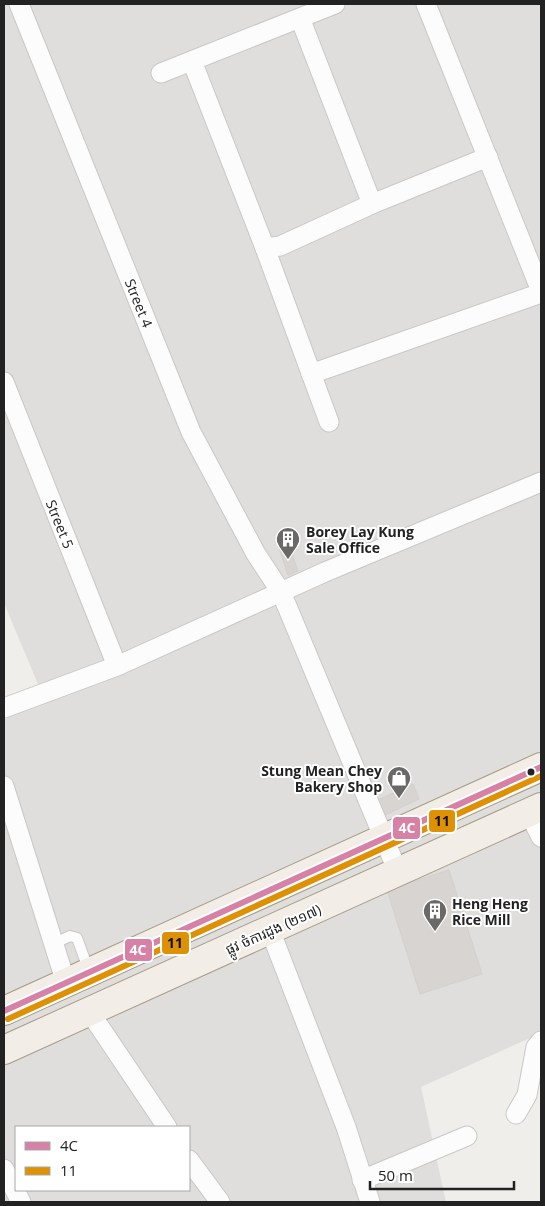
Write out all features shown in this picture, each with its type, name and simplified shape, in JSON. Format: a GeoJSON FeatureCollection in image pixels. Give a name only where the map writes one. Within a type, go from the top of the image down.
{"type":"FeatureCollection","features":[{"type":"Feature","properties":{"kind":"main road"},"geometry":{"type":"LineString","coordinates":[[4,1011],[541,767]]}},
{"type":"Feature","properties":{"kind":"main road","name":"ផ្លូវ ចំការដូង (២១៧)"},"geometry":{"type":"LineString","coordinates":[[4,1050],[535,810]]}},
{"type":"Feature","properties":{"kind":"street","name":"Street 4"},"geometry":{"type":"LineString","coordinates":[[19,4],[191,432],[256,554],[281,592],[398,872]]}},
{"type":"Feature","properties":{"kind":"street"},"geometry":{"type":"LineString","coordinates":[[161,73],[335,4]]}},
{"type":"Feature","properties":{"kind":"street"},"geometry":{"type":"LineString","coordinates":[[311,374],[541,292],[426,4]]}},
{"type":"Feature","properties":{"kind":"street"},"geometry":{"type":"LineString","coordinates":[[300,18],[372,204]]}},
{"type":"Feature","properties":{"kind":"street"},"geometry":{"type":"LineString","coordinates":[[192,61],[265,248],[329,422]]}},
{"type":"Feature","properties":{"kind":"street"},"geometry":{"type":"LineString","coordinates":[[265,248],[280,246],[372,204],[488,157]]}},
{"type":"Feature","properties":{"kind":"street","name":"Street 5"},"geometry":{"type":"LineString","coordinates":[[4,382],[117,666]]}},
{"type":"Feature","properties":{"kind":"street"},"geometry":{"type":"LineString","coordinates":[[4,708],[117,666],[281,592],[541,482]]}},
{"type":"Feature","properties":{"kind":"street"},"geometry":{"type":"LineString","coordinates":[[4,786],[53,944],[78,978]]}},
{"type":"Feature","properties":{"kind":"street"},"geometry":{"type":"LineString","coordinates":[[535,810],[541,837]]}},
{"type":"Feature","properties":{"kind":"street"},"geometry":{"type":"LineString","coordinates":[[270,930],[346,1127],[362,1180],[364,1201]]}},
{"type":"Feature","properties":{"kind":"street"},"geometry":{"type":"LineString","coordinates":[[89,1011],[166,1126]]}},
{"type":"Feature","properties":{"kind":"street"},"geometry":{"type":"LineString","coordinates":[[516,1114],[527,1095],[536,1047],[541,1041]]}},
{"type":"Feature","properties":{"kind":"street"},"geometry":{"type":"LineString","coordinates":[[362,1180],[467,1136]]}},
{"type":"Feature","properties":{"kind":"street"},"geometry":{"type":"LineString","coordinates":[[190,1161],[220,1202]]}},
{"type":"Feature","properties":{"kind":"street"},"geometry":{"type":"LineString","coordinates":[[4,1169],[15,1190]]}},
{"type":"Feature","properties":{"kind":"lane"},"geometry":{"type":"LineString","coordinates":[[53,944],[70,936],[77,938],[78,978]]}},
{"type":"Feature","properties":{"kind":"shaded area"},"geometry":{"type":"Polygon","coordinates":[[[4,4],[541,4],[541,1033],[421,1087],[446,1202],[4,1202],[4,720],[43,696],[4,603],[4,4]]]}},
{"type":"Feature","properties":{"kind":"building","name":"Borey Lay Kung Sale Office"},"geometry":{"type":"Polygon","coordinates":[[[289,545],[298,571],[288,575],[279,548],[289,545]]]}},
{"type":"Feature","properties":{"kind":"building","name":"Stung Mean Chey Bakery Shop"},"geometry":{"type":"Polygon","coordinates":[[[413,784],[419,799],[385,815],[378,800],[413,784]]]}},
{"type":"Feature","properties":{"kind":"building","name":"Heng Heng Rice Mill"},"geometry":{"type":"Polygon","coordinates":[[[449,870],[482,974],[420,994],[387,890],[449,870]]]}},
{"type":"Feature","properties":{"kind":"transit line","name":"4C"},"geometry":{"type":"LineString","coordinates":[[4,1011],[541,767]]}},
{"type":"Feature","properties":{"kind":"transit line","name":"11"},"geometry":{"type":"LineString","coordinates":[[8,1019],[541,776]]}},
{"type":"Feature","properties":{"kind":"place","name":"Borey Lay Kung Sale Office"},"geometry":{"type":"Point","coordinates":[288,560]}},
{"type":"Feature","properties":{"kind":"place","name":"Stung Mean Chey Bakery Shop"},"geometry":{"type":"Point","coordinates":[399,799]}},
{"type":"Feature","properties":{"kind":"place","name":"Heng Heng Rice Mill"},"geometry":{"type":"Point","coordinates":[435,932]}}]}
